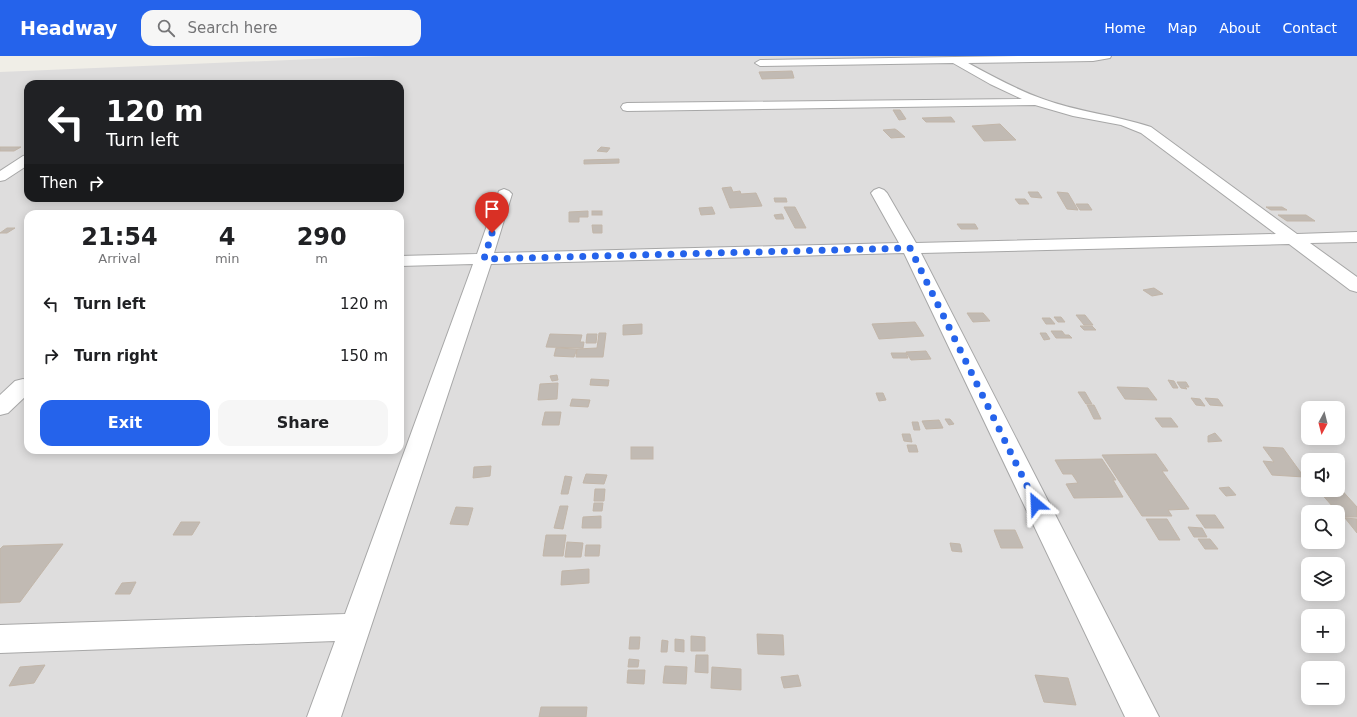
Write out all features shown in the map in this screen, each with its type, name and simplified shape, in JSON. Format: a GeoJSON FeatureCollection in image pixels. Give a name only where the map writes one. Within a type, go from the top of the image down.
{"type":"FeatureCollection","features":[{"type":"Feature","properties":{"kind":"street"},"geometry":{"type":"LineString","coordinates":[[760,63],[882,58],[955,60],[1047,57],[1093,58],[1106,56]]}},
{"type":"Feature","properties":{"kind":"street"},"geometry":{"type":"LineString","coordinates":[[955,60],[994,82],[1039,102],[1073,112],[1124,122],[1146,130],[1357,286]]}},
{"type":"Feature","properties":{"kind":"street"},"geometry":{"type":"LineString","coordinates":[[627,107],[1039,102]]}},
{"type":"Feature","properties":{"kind":"street"},"geometry":{"type":"LineString","coordinates":[[0,176],[24,161]]}},
{"type":"Feature","properties":{"kind":"street"},"geometry":{"type":"LineString","coordinates":[[879,193],[910,248],[1142,717]]}},
{"type":"Feature","properties":{"kind":"street"},"geometry":{"type":"LineString","coordinates":[[324,717],[484,259],[504,194]]}},
{"type":"Feature","properties":{"kind":"street"},"geometry":{"type":"LineString","coordinates":[[404,261],[1357,237]]}},
{"type":"Feature","properties":{"kind":"street"},"geometry":{"type":"LineString","coordinates":[[0,408],[23,386]]}},
{"type":"Feature","properties":{"kind":"street"},"geometry":{"type":"LineString","coordinates":[[0,638],[356,627]]}},
{"type":"Feature","properties":{"kind":"shaded area"},"geometry":{"type":"Polygon","coordinates":[[[385,56],[1357,56],[1357,717],[0,717],[0,72],[385,56]]]}},
{"type":"Feature","properties":{"kind":"building"},"geometry":{"type":"Polygon","coordinates":[[[792,71],[794,78],[762,79],[759,72],[792,71]]]}},
{"type":"Feature","properties":{"kind":"building"},"geometry":{"type":"Polygon","coordinates":[[[893,110],[900,110],[906,119],[899,120],[893,110]]]}},
{"type":"Feature","properties":{"kind":"building"},"geometry":{"type":"Polygon","coordinates":[[[951,117],[955,122],[926,122],[922,118],[951,117]]]}},
{"type":"Feature","properties":{"kind":"building"},"geometry":{"type":"Polygon","coordinates":[[[1000,124],[1016,140],[984,141],[972,126],[1000,124]]]}},
{"type":"Feature","properties":{"kind":"building"},"geometry":{"type":"Polygon","coordinates":[[[895,129],[905,137],[891,138],[883,130],[895,129]]]}},
{"type":"Feature","properties":{"kind":"building"},"geometry":{"type":"Polygon","coordinates":[[[0,147],[21,147],[14,151],[0,151],[0,147]]]}},
{"type":"Feature","properties":{"kind":"building"},"geometry":{"type":"Polygon","coordinates":[[[601,147],[610,148],[607,152],[597,151],[601,147]]]}},
{"type":"Feature","properties":{"kind":"building"},"geometry":{"type":"Polygon","coordinates":[[[619,159],[619,163],[584,164],[584,160],[619,159]]]}},
{"type":"Feature","properties":{"kind":"building"},"geometry":{"type":"Polygon","coordinates":[[[731,187],[733,192],[740,191],[741,194],[756,193],[762,206],[730,208],[722,188],[731,187]]]}},
{"type":"Feature","properties":{"kind":"building"},"geometry":{"type":"Polygon","coordinates":[[[1028,192],[1038,192],[1042,198],[1031,197],[1028,192]]]}},
{"type":"Feature","properties":{"kind":"building"},"geometry":{"type":"Polygon","coordinates":[[[1057,192],[1068,193],[1078,210],[1067,209],[1057,192]]]}},
{"type":"Feature","properties":{"kind":"building"},"geometry":{"type":"Polygon","coordinates":[[[774,198],[786,198],[787,202],[775,202],[774,198]]]}},
{"type":"Feature","properties":{"kind":"building"},"geometry":{"type":"Polygon","coordinates":[[[1015,199],[1025,199],[1029,204],[1019,204],[1015,199]]]}},
{"type":"Feature","properties":{"kind":"building"},"geometry":{"type":"Polygon","coordinates":[[[1076,204],[1088,204],[1092,210],[1080,210],[1076,204]]]}},
{"type":"Feature","properties":{"kind":"building"},"geometry":{"type":"Polygon","coordinates":[[[712,207],[715,214],[701,215],[699,208],[712,207]]]}},
{"type":"Feature","properties":{"kind":"building"},"geometry":{"type":"Polygon","coordinates":[[[784,207],[795,207],[806,228],[795,228],[784,207]]]}},
{"type":"Feature","properties":{"kind":"building"},"geometry":{"type":"Polygon","coordinates":[[[1266,207],[1282,207],[1287,210],[1271,210],[1266,207]]]}},
{"type":"Feature","properties":{"kind":"building"},"geometry":{"type":"Polygon","coordinates":[[[588,211],[588,217],[579,217],[579,222],[569,222],[569,212],[588,211]]]}},
{"type":"Feature","properties":{"kind":"building"},"geometry":{"type":"Polygon","coordinates":[[[592,211],[602,211],[602,215],[592,215],[592,211]]]}},
{"type":"Feature","properties":{"kind":"building"},"geometry":{"type":"Polygon","coordinates":[[[782,214],[784,219],[776,219],[774,215],[782,214]]]}},
{"type":"Feature","properties":{"kind":"building"},"geometry":{"type":"Polygon","coordinates":[[[1278,215],[1306,215],[1315,221],[1287,221],[1278,215]]]}},
{"type":"Feature","properties":{"kind":"building"},"geometry":{"type":"Polygon","coordinates":[[[957,224],[975,224],[978,229],[961,229],[957,224]]]}},
{"type":"Feature","properties":{"kind":"building"},"geometry":{"type":"Polygon","coordinates":[[[592,225],[602,225],[602,233],[593,233],[592,225]]]}},
{"type":"Feature","properties":{"kind":"building"},"geometry":{"type":"Polygon","coordinates":[[[7,228],[15,228],[7,233],[0,233],[7,228]]]}},
{"type":"Feature","properties":{"kind":"building"},"geometry":{"type":"Polygon","coordinates":[[[1154,288],[1163,294],[1152,296],[1143,290],[1154,288]]]}},
{"type":"Feature","properties":{"kind":"building"},"geometry":{"type":"Polygon","coordinates":[[[967,313],[983,313],[990,321],[973,322],[967,313]]]}},
{"type":"Feature","properties":{"kind":"building"},"geometry":{"type":"Polygon","coordinates":[[[1076,315],[1085,315],[1093,325],[1084,325],[1076,315]]]}},
{"type":"Feature","properties":{"kind":"building"},"geometry":{"type":"Polygon","coordinates":[[[1054,317],[1061,317],[1065,322],[1058,322],[1054,317]]]}},
{"type":"Feature","properties":{"kind":"building"},"geometry":{"type":"Polygon","coordinates":[[[1042,318],[1050,318],[1055,324],[1046,324],[1042,318]]]}},
{"type":"Feature","properties":{"kind":"building"},"geometry":{"type":"Polygon","coordinates":[[[915,322],[924,336],[879,339],[872,324],[915,322]]]}},
{"type":"Feature","properties":{"kind":"building"},"geometry":{"type":"Polygon","coordinates":[[[642,324],[642,334],[623,335],[623,325],[642,324]]]}},
{"type":"Feature","properties":{"kind":"building"},"geometry":{"type":"Polygon","coordinates":[[[1080,326],[1092,326],[1096,330],[1084,330],[1080,326]]]}},
{"type":"Feature","properties":{"kind":"building"},"geometry":{"type":"Polygon","coordinates":[[[1051,331],[1062,331],[1065,335],[1069,335],[1072,338],[1056,338],[1051,331]]]}},
{"type":"Feature","properties":{"kind":"building"},"geometry":{"type":"Polygon","coordinates":[[[599,333],[606,333],[603,357],[576,357],[577,349],[597,348],[599,333]]]}},
{"type":"Feature","properties":{"kind":"building"},"geometry":{"type":"Polygon","coordinates":[[[1040,333],[1046,333],[1050,339],[1044,340],[1040,333]]]}},
{"type":"Feature","properties":{"kind":"building"},"geometry":{"type":"Polygon","coordinates":[[[550,334],[582,335],[580,342],[584,342],[583,348],[546,347],[550,334]]]}},
{"type":"Feature","properties":{"kind":"building"},"geometry":{"type":"Polygon","coordinates":[[[587,334],[597,334],[596,343],[586,343],[587,334]]]}},
{"type":"Feature","properties":{"kind":"building"},"geometry":{"type":"Polygon","coordinates":[[[556,348],[577,349],[574,357],[554,356],[556,348]]]}},
{"type":"Feature","properties":{"kind":"building"},"geometry":{"type":"Polygon","coordinates":[[[926,351],[931,359],[911,360],[906,352],[926,351]]]}},
{"type":"Feature","properties":{"kind":"building"},"geometry":{"type":"Polygon","coordinates":[[[891,353],[906,353],[908,358],[893,358],[891,353]]]}},
{"type":"Feature","properties":{"kind":"building"},"geometry":{"type":"Polygon","coordinates":[[[557,375],[558,380],[552,381],[550,376],[557,375]]]}},
{"type":"Feature","properties":{"kind":"building"},"geometry":{"type":"Polygon","coordinates":[[[591,379],[609,380],[608,386],[590,385],[591,379]]]}},
{"type":"Feature","properties":{"kind":"building"},"geometry":{"type":"Polygon","coordinates":[[[1168,380],[1174,381],[1178,388],[1173,388],[1168,380]]]}},
{"type":"Feature","properties":{"kind":"building"},"geometry":{"type":"Polygon","coordinates":[[[1177,382],[1186,382],[1189,387],[1185,387],[1187,389],[1181,388],[1177,382]]]}},
{"type":"Feature","properties":{"kind":"building"},"geometry":{"type":"Polygon","coordinates":[[[558,383],[557,399],[538,400],[540,384],[558,383]]]}},
{"type":"Feature","properties":{"kind":"building"},"geometry":{"type":"Polygon","coordinates":[[[1117,387],[1148,388],[1157,400],[1125,399],[1117,387]]]}},
{"type":"Feature","properties":{"kind":"building"},"geometry":{"type":"Polygon","coordinates":[[[1078,392],[1085,392],[1092,404],[1086,404],[1078,392]]]}},
{"type":"Feature","properties":{"kind":"building"},"geometry":{"type":"Polygon","coordinates":[[[876,393],[883,393],[886,400],[879,401],[876,393]]]}},
{"type":"Feature","properties":{"kind":"building"},"geometry":{"type":"Polygon","coordinates":[[[1191,398],[1200,399],[1205,406],[1196,405],[1191,398]]]}},
{"type":"Feature","properties":{"kind":"building"},"geometry":{"type":"Polygon","coordinates":[[[1205,398],[1218,399],[1223,406],[1210,405],[1205,398]]]}},
{"type":"Feature","properties":{"kind":"building"},"geometry":{"type":"Polygon","coordinates":[[[572,399],[590,400],[588,407],[570,406],[572,399]]]}},
{"type":"Feature","properties":{"kind":"building"},"geometry":{"type":"Polygon","coordinates":[[[1087,405],[1094,405],[1101,419],[1094,419],[1087,405]]]}},
{"type":"Feature","properties":{"kind":"building"},"geometry":{"type":"Polygon","coordinates":[[[545,412],[561,412],[559,425],[542,425],[545,412]]]}},
{"type":"Feature","properties":{"kind":"building"},"geometry":{"type":"Polygon","coordinates":[[[1155,418],[1171,418],[1178,427],[1162,427],[1155,418]]]}},
{"type":"Feature","properties":{"kind":"building"},"geometry":{"type":"Polygon","coordinates":[[[945,419],[950,419],[954,424],[949,425],[945,419]]]}},
{"type":"Feature","properties":{"kind":"building"},"geometry":{"type":"Polygon","coordinates":[[[939,420],[943,428],[926,429],[922,421],[939,420]]]}},
{"type":"Feature","properties":{"kind":"building"},"geometry":{"type":"Polygon","coordinates":[[[912,422],[918,422],[920,430],[914,430],[912,422]]]}},
{"type":"Feature","properties":{"kind":"building"},"geometry":{"type":"Polygon","coordinates":[[[1215,433],[1222,441],[1208,442],[1208,436],[1215,433]]]}},
{"type":"Feature","properties":{"kind":"building"},"geometry":{"type":"Polygon","coordinates":[[[902,434],[910,434],[912,442],[904,441],[902,434]]]}},
{"type":"Feature","properties":{"kind":"building"},"geometry":{"type":"Polygon","coordinates":[[[907,445],[916,445],[918,452],[909,452],[907,445]]]}},
{"type":"Feature","properties":{"kind":"building"},"geometry":{"type":"Polygon","coordinates":[[[631,447],[653,447],[653,459],[631,459],[631,447]]]}},
{"type":"Feature","properties":{"kind":"building"},"geometry":{"type":"Polygon","coordinates":[[[1263,447],[1283,448],[1301,473],[1301,477],[1272,475],[1263,461],[1274,462],[1263,447]]]}},
{"type":"Feature","properties":{"kind":"building"},"geometry":{"type":"Polygon","coordinates":[[[1156,454],[1168,471],[1162,471],[1189,509],[1168,510],[1172,516],[1142,516],[1102,455],[1156,454]]]}},
{"type":"Feature","properties":{"kind":"building"},"geometry":{"type":"Polygon","coordinates":[[[1102,459],[1116,480],[1113,480],[1123,497],[1074,498],[1066,484],[1078,483],[1072,474],[1063,474],[1055,460],[1102,459]]]}},
{"type":"Feature","properties":{"kind":"building"},"geometry":{"type":"Polygon","coordinates":[[[491,466],[490,476],[473,478],[474,467],[491,466]]]}},
{"type":"Feature","properties":{"kind":"building"},"geometry":{"type":"Polygon","coordinates":[[[586,474],[607,475],[604,484],[583,483],[586,474]]]}},
{"type":"Feature","properties":{"kind":"building"},"geometry":{"type":"Polygon","coordinates":[[[565,476],[572,477],[568,494],[561,494],[565,476]]]}},
{"type":"Feature","properties":{"kind":"building"},"geometry":{"type":"Polygon","coordinates":[[[1229,487],[1236,495],[1226,496],[1219,488],[1229,487]]]}},
{"type":"Feature","properties":{"kind":"building"},"geometry":{"type":"Polygon","coordinates":[[[595,489],[605,489],[604,501],[594,501],[595,489]]]}},
{"type":"Feature","properties":{"kind":"building"},"geometry":{"type":"Polygon","coordinates":[[[1345,494],[1357,507],[1357,517],[1345,517],[1345,505],[1331,505],[1324,497],[1345,497],[1345,494]]]}},
{"type":"Feature","properties":{"kind":"building"},"geometry":{"type":"Polygon","coordinates":[[[594,503],[603,503],[602,511],[593,511],[594,503]]]}},
{"type":"Feature","properties":{"kind":"building"},"geometry":{"type":"Polygon","coordinates":[[[560,506],[568,506],[563,529],[554,528],[560,506]]]}},
{"type":"Feature","properties":{"kind":"building"},"geometry":{"type":"Polygon","coordinates":[[[456,507],[473,508],[468,525],[450,524],[456,507]]]}},
{"type":"Feature","properties":{"kind":"building"},"geometry":{"type":"Polygon","coordinates":[[[1196,515],[1215,515],[1224,528],[1205,528],[1196,515]]]}},
{"type":"Feature","properties":{"kind":"building"},"geometry":{"type":"Polygon","coordinates":[[[601,516],[601,528],[582,528],[583,517],[601,516]]]}},
{"type":"Feature","properties":{"kind":"building"},"geometry":{"type":"Polygon","coordinates":[[[1345,518],[1357,519],[1357,533],[1345,518]]]}},
{"type":"Feature","properties":{"kind":"building"},"geometry":{"type":"Polygon","coordinates":[[[1146,519],[1167,519],[1180,540],[1159,540],[1146,519]]]}},
{"type":"Feature","properties":{"kind":"building"},"geometry":{"type":"Polygon","coordinates":[[[181,522],[200,522],[192,535],[173,535],[181,522]]]}},
{"type":"Feature","properties":{"kind":"building"},"geometry":{"type":"Polygon","coordinates":[[[1188,527],[1202,528],[1207,537],[1194,537],[1188,527]]]}},
{"type":"Feature","properties":{"kind":"building"},"geometry":{"type":"Polygon","coordinates":[[[994,530],[1015,530],[1023,548],[1001,548],[994,530]]]}},
{"type":"Feature","properties":{"kind":"building"},"geometry":{"type":"Polygon","coordinates":[[[546,535],[566,535],[563,556],[543,556],[546,535]]]}},
{"type":"Feature","properties":{"kind":"building"},"geometry":{"type":"Polygon","coordinates":[[[1198,539],[1210,539],[1218,549],[1205,549],[1198,539]]]}},
{"type":"Feature","properties":{"kind":"building"},"geometry":{"type":"Polygon","coordinates":[[[567,542],[583,543],[581,557],[565,557],[567,542]]]}},
{"type":"Feature","properties":{"kind":"building"},"geometry":{"type":"Polygon","coordinates":[[[950,543],[960,544],[962,552],[952,551],[950,543]]]}},
{"type":"Feature","properties":{"kind":"building"},"geometry":{"type":"Polygon","coordinates":[[[63,544],[20,602],[0,603],[0,549],[3,546],[63,544]]]}},
{"type":"Feature","properties":{"kind":"building"},"geometry":{"type":"Polygon","coordinates":[[[586,545],[600,545],[599,556],[585,556],[586,545]]]}},
{"type":"Feature","properties":{"kind":"building"},"geometry":{"type":"Polygon","coordinates":[[[589,569],[589,583],[561,585],[562,571],[589,569]]]}},
{"type":"Feature","properties":{"kind":"building"},"geometry":{"type":"Polygon","coordinates":[[[136,582],[130,594],[115,594],[122,583],[136,582]]]}},
{"type":"Feature","properties":{"kind":"building"},"geometry":{"type":"Polygon","coordinates":[[[757,634],[783,635],[784,655],[758,654],[757,634]]]}},
{"type":"Feature","properties":{"kind":"building"},"geometry":{"type":"Polygon","coordinates":[[[691,636],[705,637],[705,651],[691,651],[691,636]]]}},
{"type":"Feature","properties":{"kind":"building"},"geometry":{"type":"Polygon","coordinates":[[[630,637],[640,637],[639,649],[629,649],[630,637]]]}},
{"type":"Feature","properties":{"kind":"building"},"geometry":{"type":"Polygon","coordinates":[[[675,639],[684,640],[684,652],[675,651],[675,639]]]}},
{"type":"Feature","properties":{"kind":"building"},"geometry":{"type":"Polygon","coordinates":[[[662,640],[668,641],[667,652],[661,652],[662,640]]]}},
{"type":"Feature","properties":{"kind":"building"},"geometry":{"type":"Polygon","coordinates":[[[696,655],[708,655],[708,673],[695,672],[696,655]]]}},
{"type":"Feature","properties":{"kind":"building"},"geometry":{"type":"Polygon","coordinates":[[[629,659],[639,660],[638,667],[628,667],[629,659]]]}},
{"type":"Feature","properties":{"kind":"building"},"geometry":{"type":"Polygon","coordinates":[[[45,665],[34,683],[9,686],[20,667],[45,665]]]}},
{"type":"Feature","properties":{"kind":"building"},"geometry":{"type":"Polygon","coordinates":[[[665,666],[687,667],[686,684],[663,683],[665,666]]]}},
{"type":"Feature","properties":{"kind":"building"},"geometry":{"type":"Polygon","coordinates":[[[712,667],[741,669],[741,690],[711,688],[712,667]]]}},
{"type":"Feature","properties":{"kind":"building"},"geometry":{"type":"Polygon","coordinates":[[[628,670],[645,670],[644,684],[627,683],[628,670]]]}},
{"type":"Feature","properties":{"kind":"building"},"geometry":{"type":"Polygon","coordinates":[[[798,675],[801,686],[784,688],[781,677],[798,675]]]}},
{"type":"Feature","properties":{"kind":"building"},"geometry":{"type":"Polygon","coordinates":[[[1035,675],[1068,678],[1076,705],[1044,702],[1035,675]]]}},
{"type":"Feature","properties":{"kind":"building"},"geometry":{"type":"Polygon","coordinates":[[[541,707],[587,707],[586,717],[539,717],[541,707]]]}},
{"type":"Feature","properties":{"kind":"route"},"geometry":{"type":"LineString","coordinates":[[492,233],[484,259],[910,248],[1036,504]]}}]}
